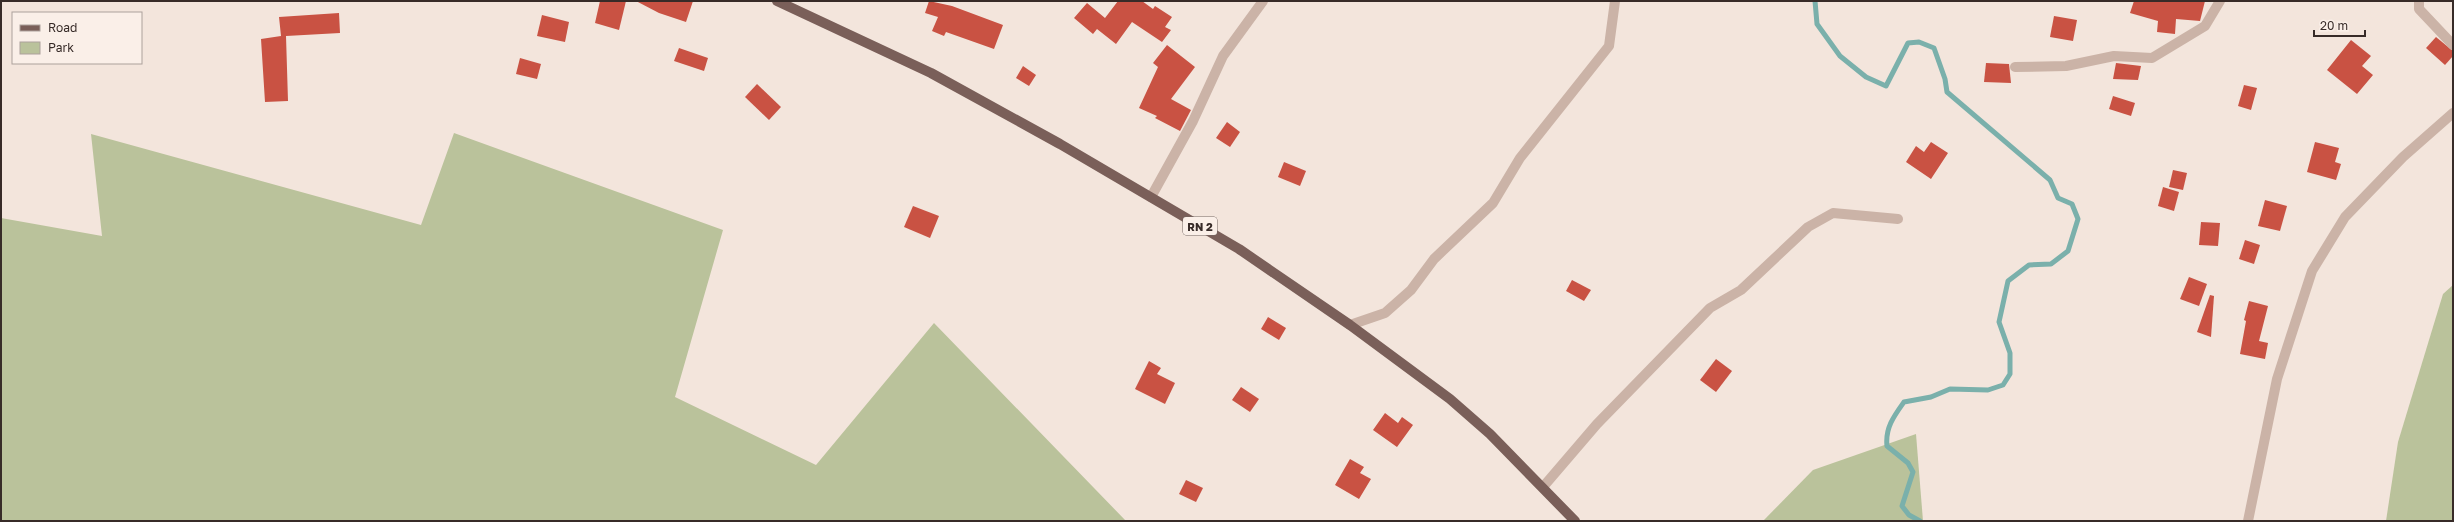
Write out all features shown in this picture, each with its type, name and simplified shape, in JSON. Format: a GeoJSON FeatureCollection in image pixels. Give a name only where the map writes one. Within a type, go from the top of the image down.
{"type":"FeatureCollection","features":[{"type":"Feature","properties":{"kind":"main road","name":"RN 2"},"geometry":{"type":"LineString","coordinates":[[777,1],[792,4],[931,73],[1151,197],[1239,249],[1350,325],[1450,399],[1490,434],[1575,521]]}},
{"type":"Feature","properties":{"kind":"street"},"geometry":{"type":"LineString","coordinates":[[1151,197],[1193,121],[1223,56],[1262,1]]}},
{"type":"Feature","properties":{"kind":"street"},"geometry":{"type":"LineString","coordinates":[[1350,325],[1385,312],[1411,290],[1434,259],[1493,203],[1520,158],[1609,46],[1615,1]]}},
{"type":"Feature","properties":{"kind":"street"},"geometry":{"type":"LineString","coordinates":[[2015,67],[2066,66],[2114,56],[2152,58],[2205,26],[2220,1]]}},
{"type":"Feature","properties":{"kind":"street"},"geometry":{"type":"LineString","coordinates":[[2419,1],[2419,9],[2453,45]]}},
{"type":"Feature","properties":{"kind":"street"},"geometry":{"type":"LineString","coordinates":[[2248,521],[2278,379],[2312,271],[2345,217],[2402,157],[2453,113]]}},
{"type":"Feature","properties":{"kind":"street"},"geometry":{"type":"LineString","coordinates":[[1543,487],[1597,424],[1710,308],[1741,290],[1808,227],[1833,214],[1898,219]]}},
{"type":"Feature","properties":{"kind":"green space"},"geometry":{"type":"Polygon","coordinates":[[[454,133],[723,230],[675,397],[816,465],[934,323],[1126,521],[1,521],[1,218],[102,236],[91,134],[421,225],[454,133]]]}},
{"type":"Feature","properties":{"kind":"green space"},"geometry":{"type":"Polygon","coordinates":[[[2453,285],[2453,521],[2386,521],[2398,442],[2443,294],[2453,285]]]}},
{"type":"Feature","properties":{"kind":"green space"},"geometry":{"type":"Polygon","coordinates":[[[1916,434],[1923,521],[1763,521],[1813,470],[1916,434]]]}},
{"type":"Feature","properties":{"kind":"building"},"geometry":{"type":"Polygon","coordinates":[[[600,1],[626,1],[619,30],[595,23],[600,1]]]}},
{"type":"Feature","properties":{"kind":"building"},"geometry":{"type":"Polygon","coordinates":[[[636,1],[693,1],[686,22],[659,13],[636,1]]]}},
{"type":"Feature","properties":{"kind":"building"},"geometry":{"type":"Polygon","coordinates":[[[929,1],[952,6],[1003,25],[994,49],[946,32],[944,36],[932,31],[938,17],[925,13],[929,1]]]}},
{"type":"Feature","properties":{"kind":"building"},"geometry":{"type":"Polygon","coordinates":[[[1118,1],[1142,1],[1153,9],[1155,6],[1172,17],[1165,27],[1171,30],[1162,42],[1132,22],[1116,44],[1097,29],[1093,34],[1074,18],[1087,3],[1105,18],[1118,1]]]}},
{"type":"Feature","properties":{"kind":"building"},"geometry":{"type":"Polygon","coordinates":[[[2134,1],[2205,1],[2200,21],[2176,19],[2175,34],[2157,32],[2158,21],[2130,13],[2134,1]]]}},
{"type":"Feature","properties":{"kind":"building"},"geometry":{"type":"Polygon","coordinates":[[[339,13],[340,33],[286,36],[288,101],[265,102],[261,39],[281,36],[279,17],[339,13]]]}},
{"type":"Feature","properties":{"kind":"building"},"geometry":{"type":"Polygon","coordinates":[[[542,15],[569,22],[565,42],[537,36],[542,15]]]}},
{"type":"Feature","properties":{"kind":"building"},"geometry":{"type":"Polygon","coordinates":[[[2054,16],[2077,20],[2073,41],[2050,37],[2054,16]]]}},
{"type":"Feature","properties":{"kind":"building"},"geometry":{"type":"Polygon","coordinates":[[[2436,37],[2453,51],[2453,56],[2445,65],[2426,48],[2436,37]]]}},
{"type":"Feature","properties":{"kind":"building"},"geometry":{"type":"Polygon","coordinates":[[[2351,40],[2371,56],[2362,66],[2373,75],[2357,94],[2327,70],[2351,40]]]}},
{"type":"Feature","properties":{"kind":"building"},"geometry":{"type":"Polygon","coordinates":[[[1167,45],[1195,67],[1171,99],[1191,110],[1180,131],[1155,118],[1157,116],[1139,108],[1158,67],[1153,63],[1167,45]]]}},
{"type":"Feature","properties":{"kind":"building"},"geometry":{"type":"Polygon","coordinates":[[[679,48],[708,58],[704,71],[674,61],[679,48]]]}},
{"type":"Feature","properties":{"kind":"building"},"geometry":{"type":"Polygon","coordinates":[[[520,58],[541,64],[537,79],[516,74],[520,58]]]}},
{"type":"Feature","properties":{"kind":"building"},"geometry":{"type":"Polygon","coordinates":[[[1986,63],[2009,64],[2011,83],[1984,82],[1986,63]]]}},
{"type":"Feature","properties":{"kind":"building"},"geometry":{"type":"Polygon","coordinates":[[[2116,63],[2141,66],[2138,80],[2113,79],[2116,63]]]}},
{"type":"Feature","properties":{"kind":"building"},"geometry":{"type":"Polygon","coordinates":[[[1023,66],[1036,75],[1029,86],[1016,78],[1023,66]]]}},
{"type":"Feature","properties":{"kind":"building"},"geometry":{"type":"Polygon","coordinates":[[[757,84],[781,107],[769,120],[745,97],[757,84]]]}},
{"type":"Feature","properties":{"kind":"building"},"geometry":{"type":"Polygon","coordinates":[[[2244,85],[2257,88],[2251,110],[2238,106],[2244,85]]]}},
{"type":"Feature","properties":{"kind":"building"},"geometry":{"type":"Polygon","coordinates":[[[2113,96],[2135,103],[2131,116],[2109,109],[2113,96]]]}},
{"type":"Feature","properties":{"kind":"building"},"geometry":{"type":"Polygon","coordinates":[[[1227,122],[1240,132],[1230,147],[1216,138],[1227,122]]]}},
{"type":"Feature","properties":{"kind":"building"},"geometry":{"type":"Polygon","coordinates":[[[1931,142],[1948,153],[1931,179],[1906,162],[1916,146],[1924,152],[1931,142]]]}},
{"type":"Feature","properties":{"kind":"building"},"geometry":{"type":"Polygon","coordinates":[[[2315,142],[2339,148],[2335,162],[2341,164],[2336,180],[2307,172],[2315,142]]]}},
{"type":"Feature","properties":{"kind":"building"},"geometry":{"type":"Polygon","coordinates":[[[1284,162],[1306,171],[1300,186],[1278,177],[1284,162]]]}},
{"type":"Feature","properties":{"kind":"building"},"geometry":{"type":"Polygon","coordinates":[[[2173,170],[2187,173],[2183,190],[2169,187],[2173,170]]]}},
{"type":"Feature","properties":{"kind":"building"},"geometry":{"type":"Polygon","coordinates":[[[2163,187],[2179,192],[2174,211],[2158,206],[2163,187]]]}},
{"type":"Feature","properties":{"kind":"building"},"geometry":{"type":"Polygon","coordinates":[[[2265,200],[2287,206],[2280,231],[2258,226],[2265,200]]]}},
{"type":"Feature","properties":{"kind":"building"},"geometry":{"type":"Polygon","coordinates":[[[913,206],[939,216],[930,238],[904,227],[913,206]]]}},
{"type":"Feature","properties":{"kind":"building"},"geometry":{"type":"Polygon","coordinates":[[[2201,222],[2220,223],[2218,246],[2199,245],[2201,222]]]}},
{"type":"Feature","properties":{"kind":"building"},"geometry":{"type":"Polygon","coordinates":[[[2245,240],[2260,245],[2254,264],[2239,259],[2245,240]]]}},
{"type":"Feature","properties":{"kind":"building"},"geometry":{"type":"Polygon","coordinates":[[[2189,277],[2207,284],[2199,306],[2180,299],[2189,277]]]}},
{"type":"Feature","properties":{"kind":"building"},"geometry":{"type":"Polygon","coordinates":[[[1572,280],[1591,290],[1584,301],[1566,291],[1572,280]]]}},
{"type":"Feature","properties":{"kind":"building"},"geometry":{"type":"Polygon","coordinates":[[[2210,295],[2214,296],[2211,337],[2197,332],[2210,295]]]}},
{"type":"Feature","properties":{"kind":"building"},"geometry":{"type":"Polygon","coordinates":[[[2249,301],[2268,306],[2259,341],[2268,343],[2265,359],[2240,354],[2246,321],[2244,320],[2249,301]]]}},
{"type":"Feature","properties":{"kind":"building"},"geometry":{"type":"Polygon","coordinates":[[[1268,317],[1286,328],[1279,340],[1261,329],[1268,317]]]}},
{"type":"Feature","properties":{"kind":"building"},"geometry":{"type":"Polygon","coordinates":[[[1716,359],[1732,371],[1716,392],[1700,380],[1716,359]]]}},
{"type":"Feature","properties":{"kind":"building"},"geometry":{"type":"Polygon","coordinates":[[[1149,361],[1161,368],[1157,374],[1175,383],[1165,404],[1135,389],[1149,361]]]}},
{"type":"Feature","properties":{"kind":"building"},"geometry":{"type":"Polygon","coordinates":[[[1241,387],[1259,399],[1250,412],[1232,400],[1241,387]]]}},
{"type":"Feature","properties":{"kind":"building"},"geometry":{"type":"Polygon","coordinates":[[[1385,413],[1398,423],[1402,417],[1413,425],[1397,447],[1373,430],[1385,413]]]}},
{"type":"Feature","properties":{"kind":"building"},"geometry":{"type":"Polygon","coordinates":[[[1350,459],[1364,467],[1360,473],[1371,479],[1359,499],[1335,485],[1350,459]]]}},
{"type":"Feature","properties":{"kind":"building"},"geometry":{"type":"Polygon","coordinates":[[[1186,480],[1203,488],[1196,502],[1179,494],[1186,480]]]}},
{"type":"Feature","properties":{"kind":"waterway"},"geometry":{"type":"LineString","coordinates":[[1815,1],[1817,24],[1840,56],[1866,77],[1886,86],[1908,43],[1919,42],[1934,48],[1945,79],[1947,92],[2050,180],[2058,198],[2072,204],[2078,219],[2068,251],[2051,264],[2029,265],[2008,281],[1999,322],[2010,353],[2010,374],[2003,385],[1988,390],[1950,389],[1931,397],[1904,402],[1894,417],[1887,434],[1887,446],[1908,463],[1913,472],[1902,506],[1909,515],[1920,521]]}}]}
